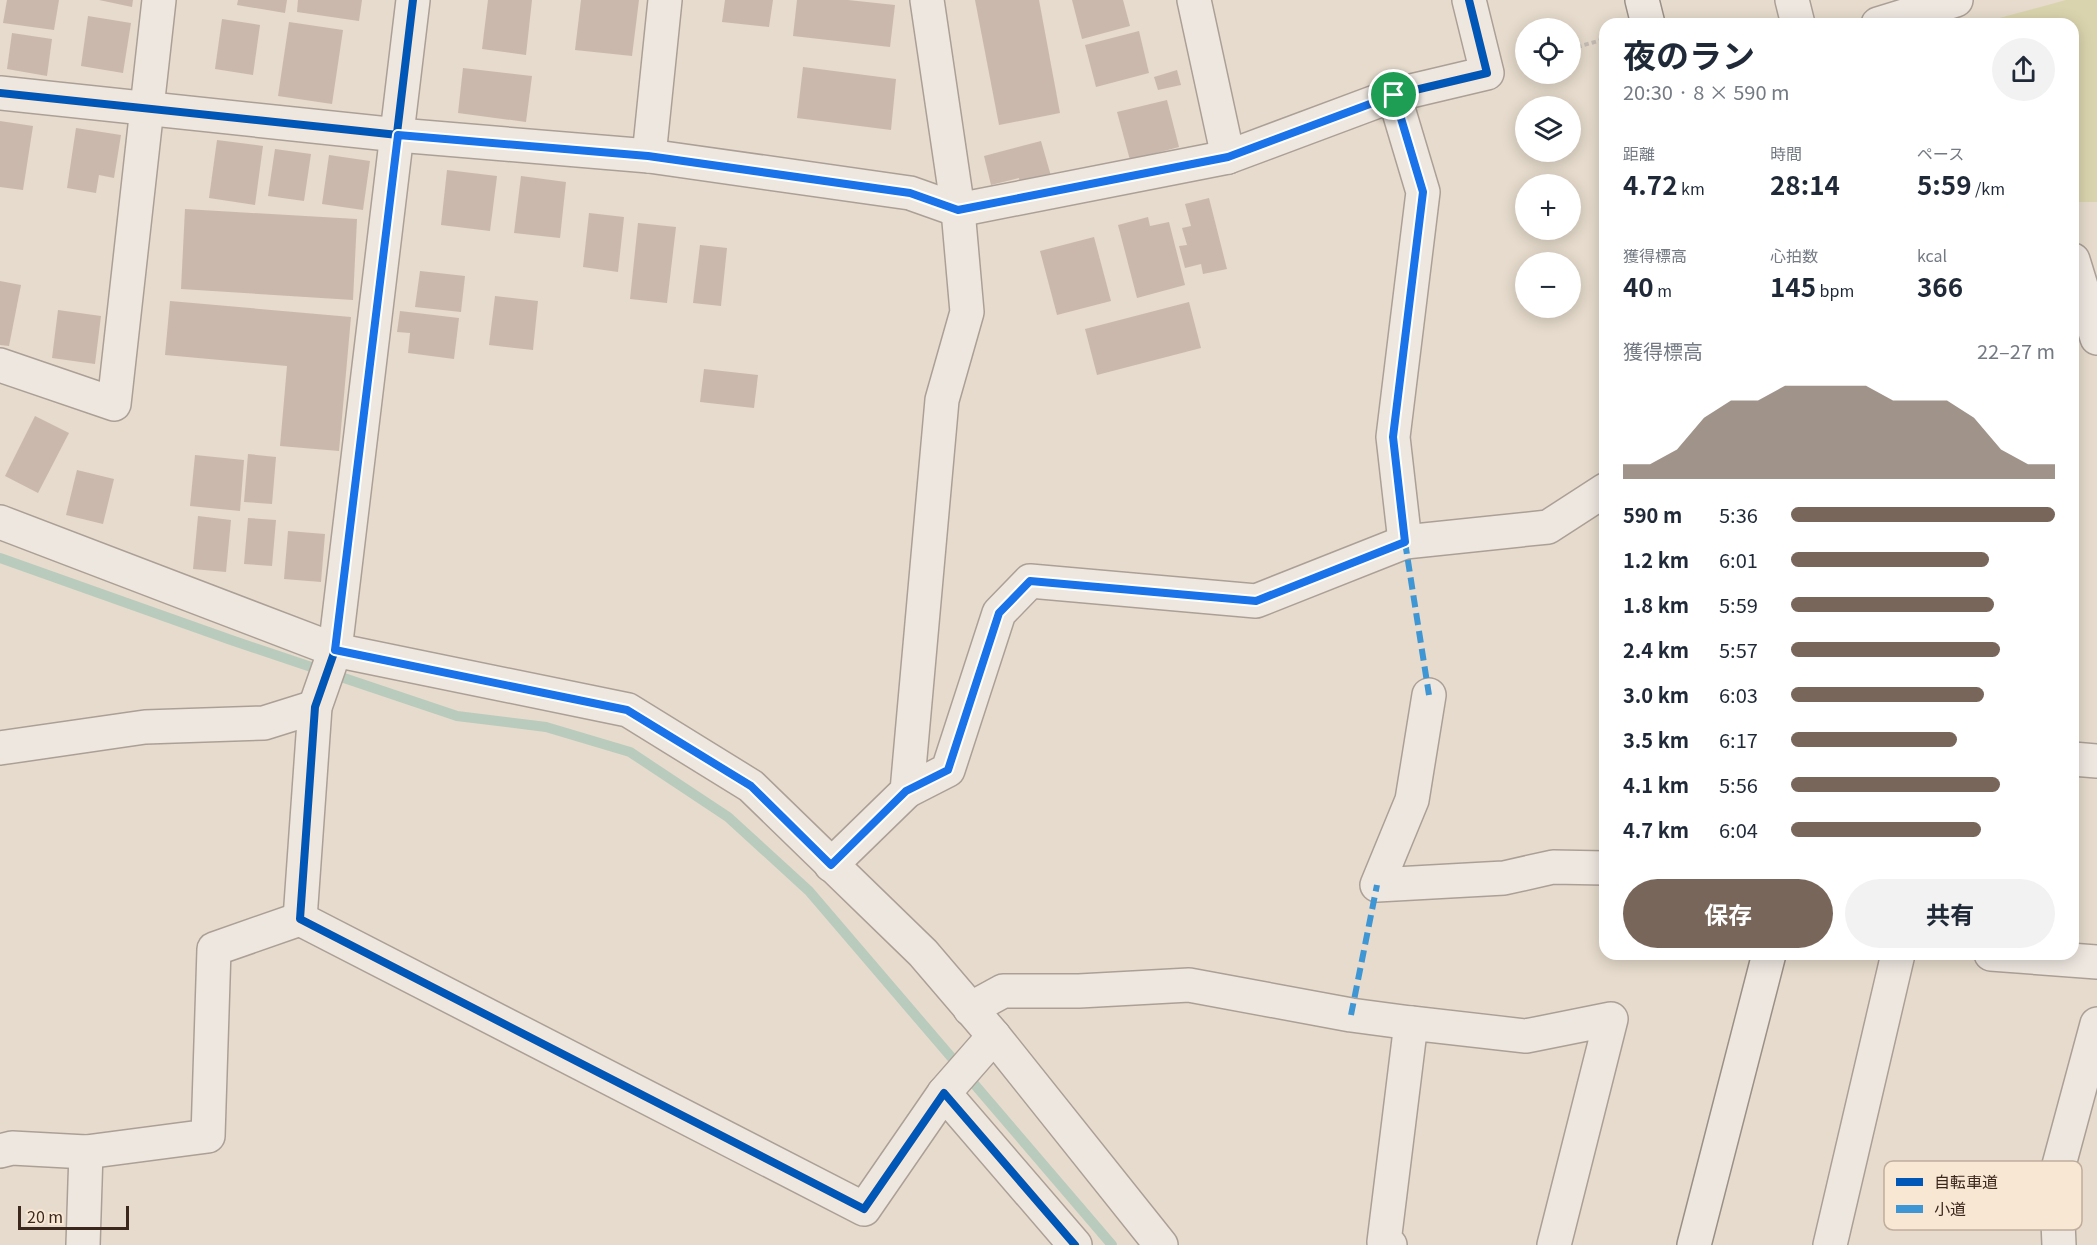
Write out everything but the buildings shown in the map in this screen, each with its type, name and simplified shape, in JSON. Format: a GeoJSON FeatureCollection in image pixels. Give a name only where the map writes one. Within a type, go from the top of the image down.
{"type":"FeatureCollection","features":[{"type":"Feature","properties":{"kind":"street"},"geometry":{"type":"LineString","coordinates":[[0,365],[114,404],[159,0]]}},
{"type":"Feature","properties":{"kind":"street"},"geometry":{"type":"LineString","coordinates":[[300,919],[315,707],[335,650],[413,0]]}},
{"type":"Feature","properties":{"kind":"street"},"geometry":{"type":"LineString","coordinates":[[648,156],[665,0]]}},
{"type":"Feature","properties":{"kind":"street"},"geometry":{"type":"LineString","coordinates":[[906,791],[942,400],[967,312],[958,210],[927,0]]}},
{"type":"Feature","properties":{"kind":"street"},"geometry":{"type":"LineString","coordinates":[[1194,0],[1228,157]]}},
{"type":"Feature","properties":{"kind":"street"},"geometry":{"type":"LineString","coordinates":[[0,93],[398,135],[648,156],[910,193],[958,210],[1228,157],[1394,95],[1488,73],[1469,0]]}},
{"type":"Feature","properties":{"kind":"street"},"geometry":{"type":"LineString","coordinates":[[1642,0],[1646,18]]}},
{"type":"Feature","properties":{"kind":"street"},"geometry":{"type":"LineString","coordinates":[[1792,0],[1796,18]]}},
{"type":"Feature","properties":{"kind":"street"},"geometry":{"type":"LineString","coordinates":[[1898,18],[1956,0]]}},
{"type":"Feature","properties":{"kind":"street"},"geometry":{"type":"LineString","coordinates":[[1394,95],[1423,192],[1393,437],[1405,542]]}},
{"type":"Feature","properties":{"kind":"street"},"geometry":{"type":"LineString","coordinates":[[2079,280],[2097,338]]}},
{"type":"Feature","properties":{"kind":"street"},"geometry":{"type":"LineString","coordinates":[[831,865],[906,791],[948,770],[999,613],[1030,581],[1256,601],[1405,542],[1548,527],[1599,493]]}},
{"type":"Feature","properties":{"kind":"street"},"geometry":{"type":"LineString","coordinates":[[0,522],[335,650],[627,710],[751,786],[923,953],[994,1036],[1161,1245]]}},
{"type":"Feature","properties":{"kind":"street"},"geometry":{"type":"LineString","coordinates":[[1429,695],[1412,800],[1377,885],[1504,878],[1553,867],[1599,868]]}},
{"type":"Feature","properties":{"kind":"street"},"geometry":{"type":"LineString","coordinates":[[0,748],[145,727],[264,723],[315,707]]}},
{"type":"Feature","properties":{"kind":"street"},"geometry":{"type":"LineString","coordinates":[[2079,760],[2097,761]]}},
{"type":"Feature","properties":{"kind":"street"},"geometry":{"type":"LineString","coordinates":[[0,1151],[12,1148],[86,1152],[208,1136],[214,949],[300,919],[864,1209],[944,1093],[994,1036]]}},
{"type":"Feature","properties":{"kind":"street"},"geometry":{"type":"LineString","coordinates":[[1694,1245],[1767,960]]}},
{"type":"Feature","properties":{"kind":"street"},"geometry":{"type":"LineString","coordinates":[[1830,1245],[1897,960]]}},
{"type":"Feature","properties":{"kind":"street"},"geometry":{"type":"LineString","coordinates":[[2070,960],[2097,962]]}},
{"type":"Feature","properties":{"kind":"street"},"geometry":{"type":"LineString","coordinates":[[970,1009],[1003,991],[1079,992],[1189,985],[1351,1015],[1526,1036],[1611,1019],[1554,1245]]}},
{"type":"Feature","properties":{"kind":"street"},"geometry":{"type":"LineString","coordinates":[[1389,1245],[1384,1242],[1411,1023]]}},
{"type":"Feature","properties":{"kind":"street"},"geometry":{"type":"LineString","coordinates":[[2060,1161],[2097,1024]]}},
{"type":"Feature","properties":{"kind":"street"},"geometry":{"type":"LineString","coordinates":[[944,1093],[1075,1245]]}},
{"type":"Feature","properties":{"kind":"street"},"geometry":{"type":"LineString","coordinates":[[83,1245],[86,1152]]}},
{"type":"Feature","properties":{"kind":"street"},"geometry":{"type":"LineString","coordinates":[[2058,1230],[2059,1245]]}},
{"type":"Feature","properties":{"kind":"path"},"geometry":{"type":"LineString","coordinates":[[1581,46],[1599,41]]}},
{"type":"Feature","properties":{"kind":"shaded area"},"geometry":{"type":"Polygon","coordinates":[[[2066,0],[2097,0],[2097,202],[2079,202],[2079,18],[1999,18],[2066,0]]]}},
{"type":"Feature","properties":{"kind":"waterway"},"geometry":{"type":"LineString","coordinates":[[0,558],[231,640],[457,716],[546,727],[630,752],[728,817],[809,891],[1112,1245]]}},
{"type":"Feature","properties":{"kind":"marked path"},"geometry":{"type":"LineString","coordinates":[[1405,542],[1429,695]]}},
{"type":"Feature","properties":{"kind":"marked path"},"geometry":{"type":"LineString","coordinates":[[1351,1015],[1377,885]]}},
{"type":"Feature","properties":{"kind":"cycle path"},"geometry":{"type":"LineString","coordinates":[[413,0],[335,650],[315,707],[300,919],[864,1209],[944,1093],[1075,1245]]}},
{"type":"Feature","properties":{"kind":"cycle path"},"geometry":{"type":"LineString","coordinates":[[0,93],[398,135],[649,156],[910,193],[958,210],[1228,157],[1394,95],[1487,73],[1469,0]]}},
{"type":"Feature","properties":{"kind":"route"},"geometry":{"type":"LineString","coordinates":[[1394,95],[1423,192],[1393,437],[1405,542],[1256,601],[1030,581],[999,613],[948,770],[906,791],[831,865],[751,786],[627,710],[335,650],[398,135],[648,156],[910,193],[958,210],[1228,157],[1394,95]]}}]}
